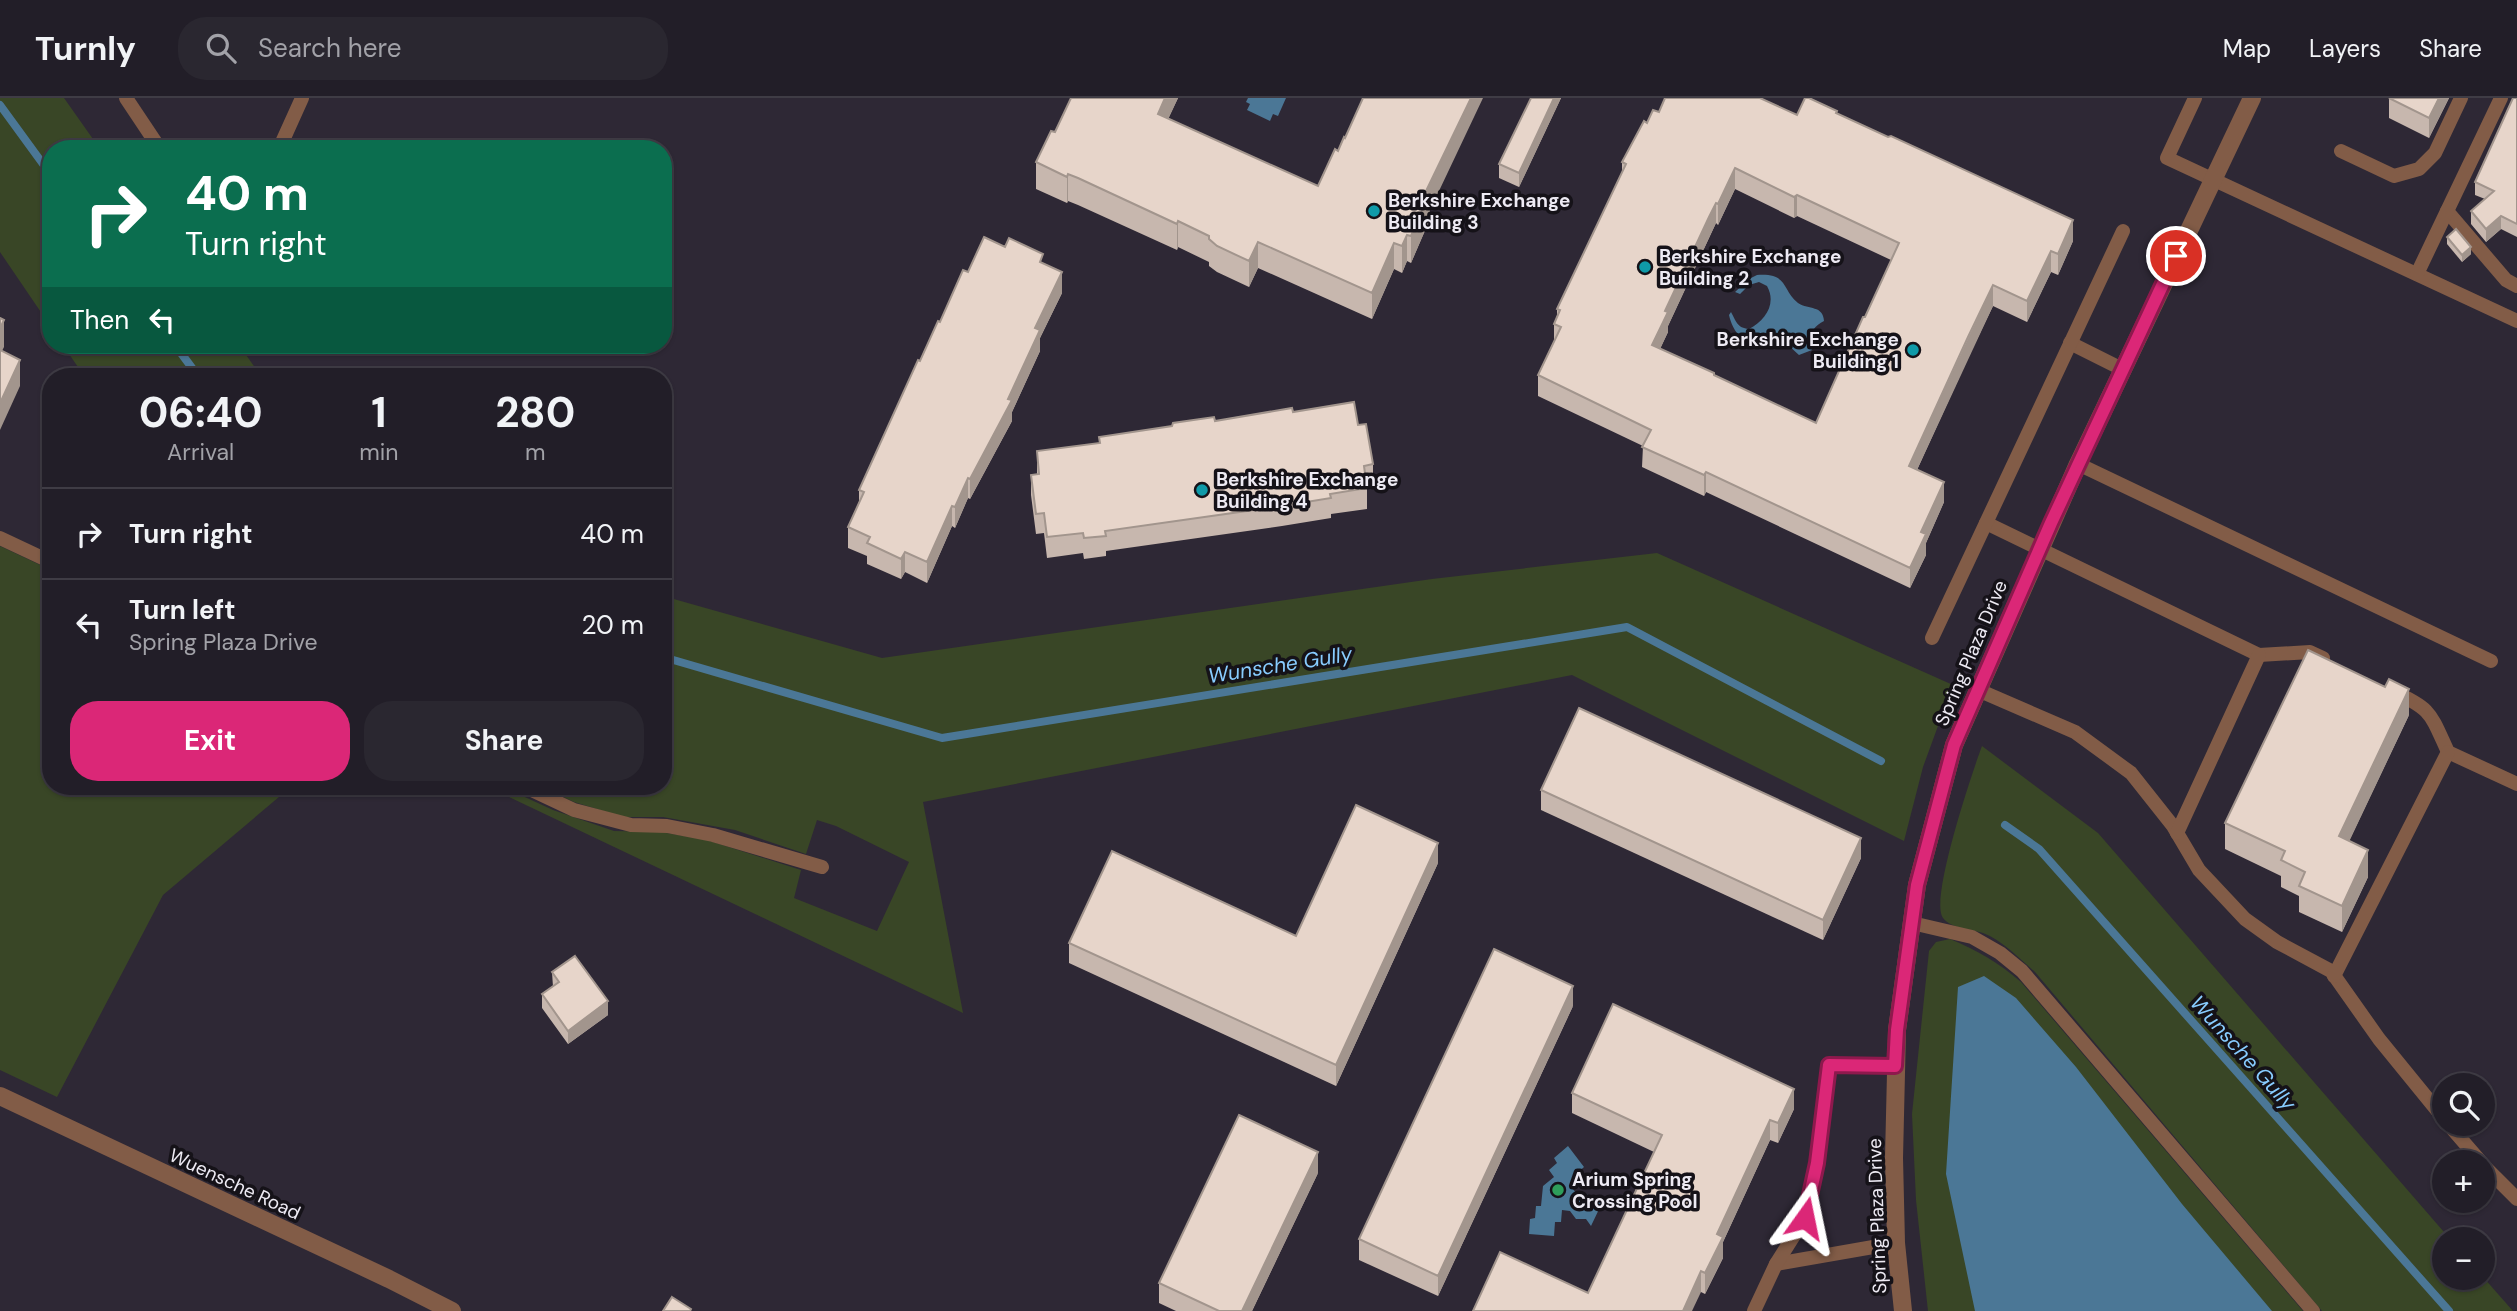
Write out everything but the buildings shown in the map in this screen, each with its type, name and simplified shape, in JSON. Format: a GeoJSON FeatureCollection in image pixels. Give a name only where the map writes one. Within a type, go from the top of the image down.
{"type":"FeatureCollection","features":[{"type":"Feature","properties":{"kind":"street","name":"Spring Plaza Drive"},"geometry":{"type":"LineString","coordinates":[[1903,1311],[1896,1243],[1897,1030],[1917,885],[1954,745],[2078,464],[2252,98]]}},
{"type":"Feature","properties":{"kind":"street","name":"Wuensche Road"},"geometry":{"type":"LineString","coordinates":[[0,1096],[452,1311]]}},
{"type":"Feature","properties":{"kind":"lane"},"geometry":{"type":"LineString","coordinates":[[126,98],[154,140]]}},
{"type":"Feature","properties":{"kind":"lane"},"geometry":{"type":"LineString","coordinates":[[283,140],[302,98]]}},
{"type":"Feature","properties":{"kind":"lane"},"geometry":{"type":"LineString","coordinates":[[2195,98],[2167,158],[2517,321]]}},
{"type":"Feature","properties":{"kind":"lane"},"geometry":{"type":"LineString","coordinates":[[2341,150],[2393,176],[2419,169],[2435,153],[2461,98]]}},
{"type":"Feature","properties":{"kind":"lane"},"geometry":{"type":"LineString","coordinates":[[2417,274],[2501,98]]}},
{"type":"Feature","properties":{"kind":"lane"},"geometry":{"type":"LineString","coordinates":[[2447,211],[2506,280],[2517,286]]}},
{"type":"Feature","properties":{"kind":"lane"},"geometry":{"type":"LineString","coordinates":[[1932,638],[2123,231]]}},
{"type":"Feature","properties":{"kind":"lane"},"geometry":{"type":"LineString","coordinates":[[2070,343],[2122,369]]}},
{"type":"Feature","properties":{"kind":"lane"},"geometry":{"type":"LineString","coordinates":[[2078,464],[2491,661]]}},
{"type":"Feature","properties":{"kind":"lane"},"geometry":{"type":"LineString","coordinates":[[1986,523],[2259,655],[2310,652],[2333,663]]}},
{"type":"Feature","properties":{"kind":"lane"},"geometry":{"type":"LineString","coordinates":[[0,538],[42,558]]}},
{"type":"Feature","properties":{"kind":"lane"},"geometry":{"type":"LineString","coordinates":[[2177,833],[2259,655]]}},
{"type":"Feature","properties":{"kind":"lane"},"geometry":{"type":"LineString","coordinates":[[2380,685],[2415,701],[2430,712],[2448,752],[2517,784]]}},
{"type":"Feature","properties":{"kind":"lane"},"geometry":{"type":"LineString","coordinates":[[1978,690],[2075,732],[2131,773],[2149,793],[2199,870],[2245,919],[2277,942],[2331,971],[2379,1039],[2432,1105]]}},
{"type":"Feature","properties":{"kind":"lane"},"geometry":{"type":"LineString","coordinates":[[2334,976],[2448,752]]}},
{"type":"Feature","properties":{"kind":"lane"},"geometry":{"type":"LineString","coordinates":[[544,795],[586,813],[631,825],[667,826],[713,835],[822,867]]}},
{"type":"Feature","properties":{"kind":"lane"},"geometry":{"type":"LineString","coordinates":[[1912,923],[1972,937],[2000,953],[2022,971],[2313,1311]]}},
{"type":"Feature","properties":{"kind":"lane"},"geometry":{"type":"LineString","coordinates":[[1754,1311],[1776,1264],[1805,1218],[1817,1163],[1829,1065],[1895,1066]]}},
{"type":"Feature","properties":{"kind":"lane"},"geometry":{"type":"LineString","coordinates":[[2458,1136],[2471,1150]]}},
{"type":"Feature","properties":{"kind":"lane"},"geometry":{"type":"LineString","coordinates":[[2495,1176],[2517,1199]]}},
{"type":"Feature","properties":{"kind":"lane"},"geometry":{"type":"LineString","coordinates":[[1776,1264],[1896,1243]]}},
{"type":"Feature","properties":{"kind":"green space"},"geometry":{"type":"Polygon","coordinates":[[[0,98],[64,98],[94,140],[42,140],[42,314],[0,252],[0,98]]]}},
{"type":"Feature","properties":{"kind":"green space"},"geometry":{"type":"Polygon","coordinates":[[[69,354],[245,354],[255,368],[79,368],[69,354]]]}},
{"type":"Feature","properties":{"kind":"green space"},"geometry":{"type":"Polygon","coordinates":[[[0,546],[42,566],[42,795],[281,795],[163,895],[57,1097],[0,1070],[0,546]]]}},
{"type":"Feature","properties":{"kind":"green space"},"geometry":{"type":"Polygon","coordinates":[[[1657,553],[1953,685],[1923,767],[1904,841],[1572,675],[923,802],[963,1013],[505,795],[520,795],[553,810],[614,831],[661,832],[707,840],[801,870],[794,898],[877,931],[909,862],[836,826],[817,820],[806,854],[735,830],[663,817],[623,817],[559,795],[672,795],[672,599],[882,658],[1432,579],[1657,553]]]}},
{"type":"Feature","properties":{"kind":"green space"},"geometry":{"type":"Polygon","coordinates":[[[1982,746],[2098,833],[2440,1227],[2432,1227],[2432,1290],[2494,1290],[2513,1311],[2322,1311],[2035,972],[1997,940],[1983,933],[1956,927],[1943,918],[1940,906],[1942,887],[1962,806],[1982,746]]]}},
{"type":"Feature","properties":{"kind":"green space"},"geometry":{"type":"Polygon","coordinates":[[[1950,939],[1987,958],[2021,982],[2303,1311],[1928,1311],[1916,1200],[1912,1114],[1929,951],[1936,942],[1950,939]]]}},
{"type":"Feature","properties":{"kind":"water"},"geometry":{"type":"Polygon","coordinates":[[[1248,98],[1286,98],[1278,116],[1273,114],[1270,121],[1247,110],[1250,104],[1246,102],[1248,98]]]}},
{"type":"Feature","properties":{"kind":"water"},"geometry":{"type":"Polygon","coordinates":[[[1757,275],[1780,279],[1798,303],[1821,312],[1824,321],[1816,326],[1810,337],[1812,350],[1799,355],[1784,343],[1757,345],[1746,341],[1737,333],[1729,315],[1731,312],[1739,326],[1749,329],[1768,311],[1771,299],[1767,286],[1759,282],[1749,285],[1740,294],[1735,292],[1757,275]]]}},
{"type":"Feature","properties":{"kind":"water"},"geometry":{"type":"Polygon","coordinates":[[[1984,976],[2016,998],[2076,1067],[2182,1204],[2272,1311],[1975,1311],[1946,1174],[1958,987],[1984,976]]]}},
{"type":"Feature","properties":{"kind":"water","name":"Arium Spring Crossing Pool"},"geometry":{"type":"Polygon","coordinates":[[[1568,1146],[1584,1167],[1574,1176],[1579,1183],[1572,1188],[1577,1194],[1587,1194],[1594,1202],[1602,1203],[1591,1226],[1586,1219],[1576,1219],[1570,1211],[1562,1210],[1561,1222],[1555,1222],[1554,1236],[1529,1234],[1530,1219],[1535,1218],[1536,1206],[1541,1206],[1543,1186],[1554,1177],[1549,1170],[1557,1163],[1554,1158],[1568,1146]]]}},
{"type":"Feature","properties":{"kind":"waterway","name":"Wunsche Gully"},"geometry":{"type":"LineString","coordinates":[[0,105],[42,163]]}},
{"type":"Feature","properties":{"kind":"waterway","name":"Wunsche Gully"},"geometry":{"type":"LineString","coordinates":[[182,354],[192,368]]}},
{"type":"Feature","properties":{"kind":"waterway","name":"Wunsche Gully"},"geometry":{"type":"LineString","coordinates":[[672,660],[942,738],[1627,627],[1881,761]]}},
{"type":"Feature","properties":{"kind":"waterway","name":"Wunsche Gully"},"geometry":{"type":"LineString","coordinates":[[2005,825],[2039,849],[2449,1311]]}},
{"type":"Feature","properties":{"kind":"place","name":"Berkshire Exchange Building 3"},"geometry":{"type":"Point","coordinates":[1374,211]}},
{"type":"Feature","properties":{"kind":"place","name":"Berkshire Exchange Building 2"},"geometry":{"type":"Point","coordinates":[1645,267]}},
{"type":"Feature","properties":{"kind":"place","name":"Berkshire Exchange Building 1"},"geometry":{"type":"Point","coordinates":[1913,350]}},
{"type":"Feature","properties":{"kind":"place","name":"Berkshire Exchange Building 4"},"geometry":{"type":"Point","coordinates":[1202,490]}},
{"type":"Feature","properties":{"kind":"place","name":"Arium Spring Crossing Pool"},"geometry":{"type":"Point","coordinates":[1558,1190]}},
{"type":"Feature","properties":{"kind":"route"},"geometry":{"type":"LineString","coordinates":[[1805,1218],[1817,1163],[1829,1065],[1895,1066],[1897,1030],[1917,885],[1954,745],[2051,523],[2176,256]]}}]}
